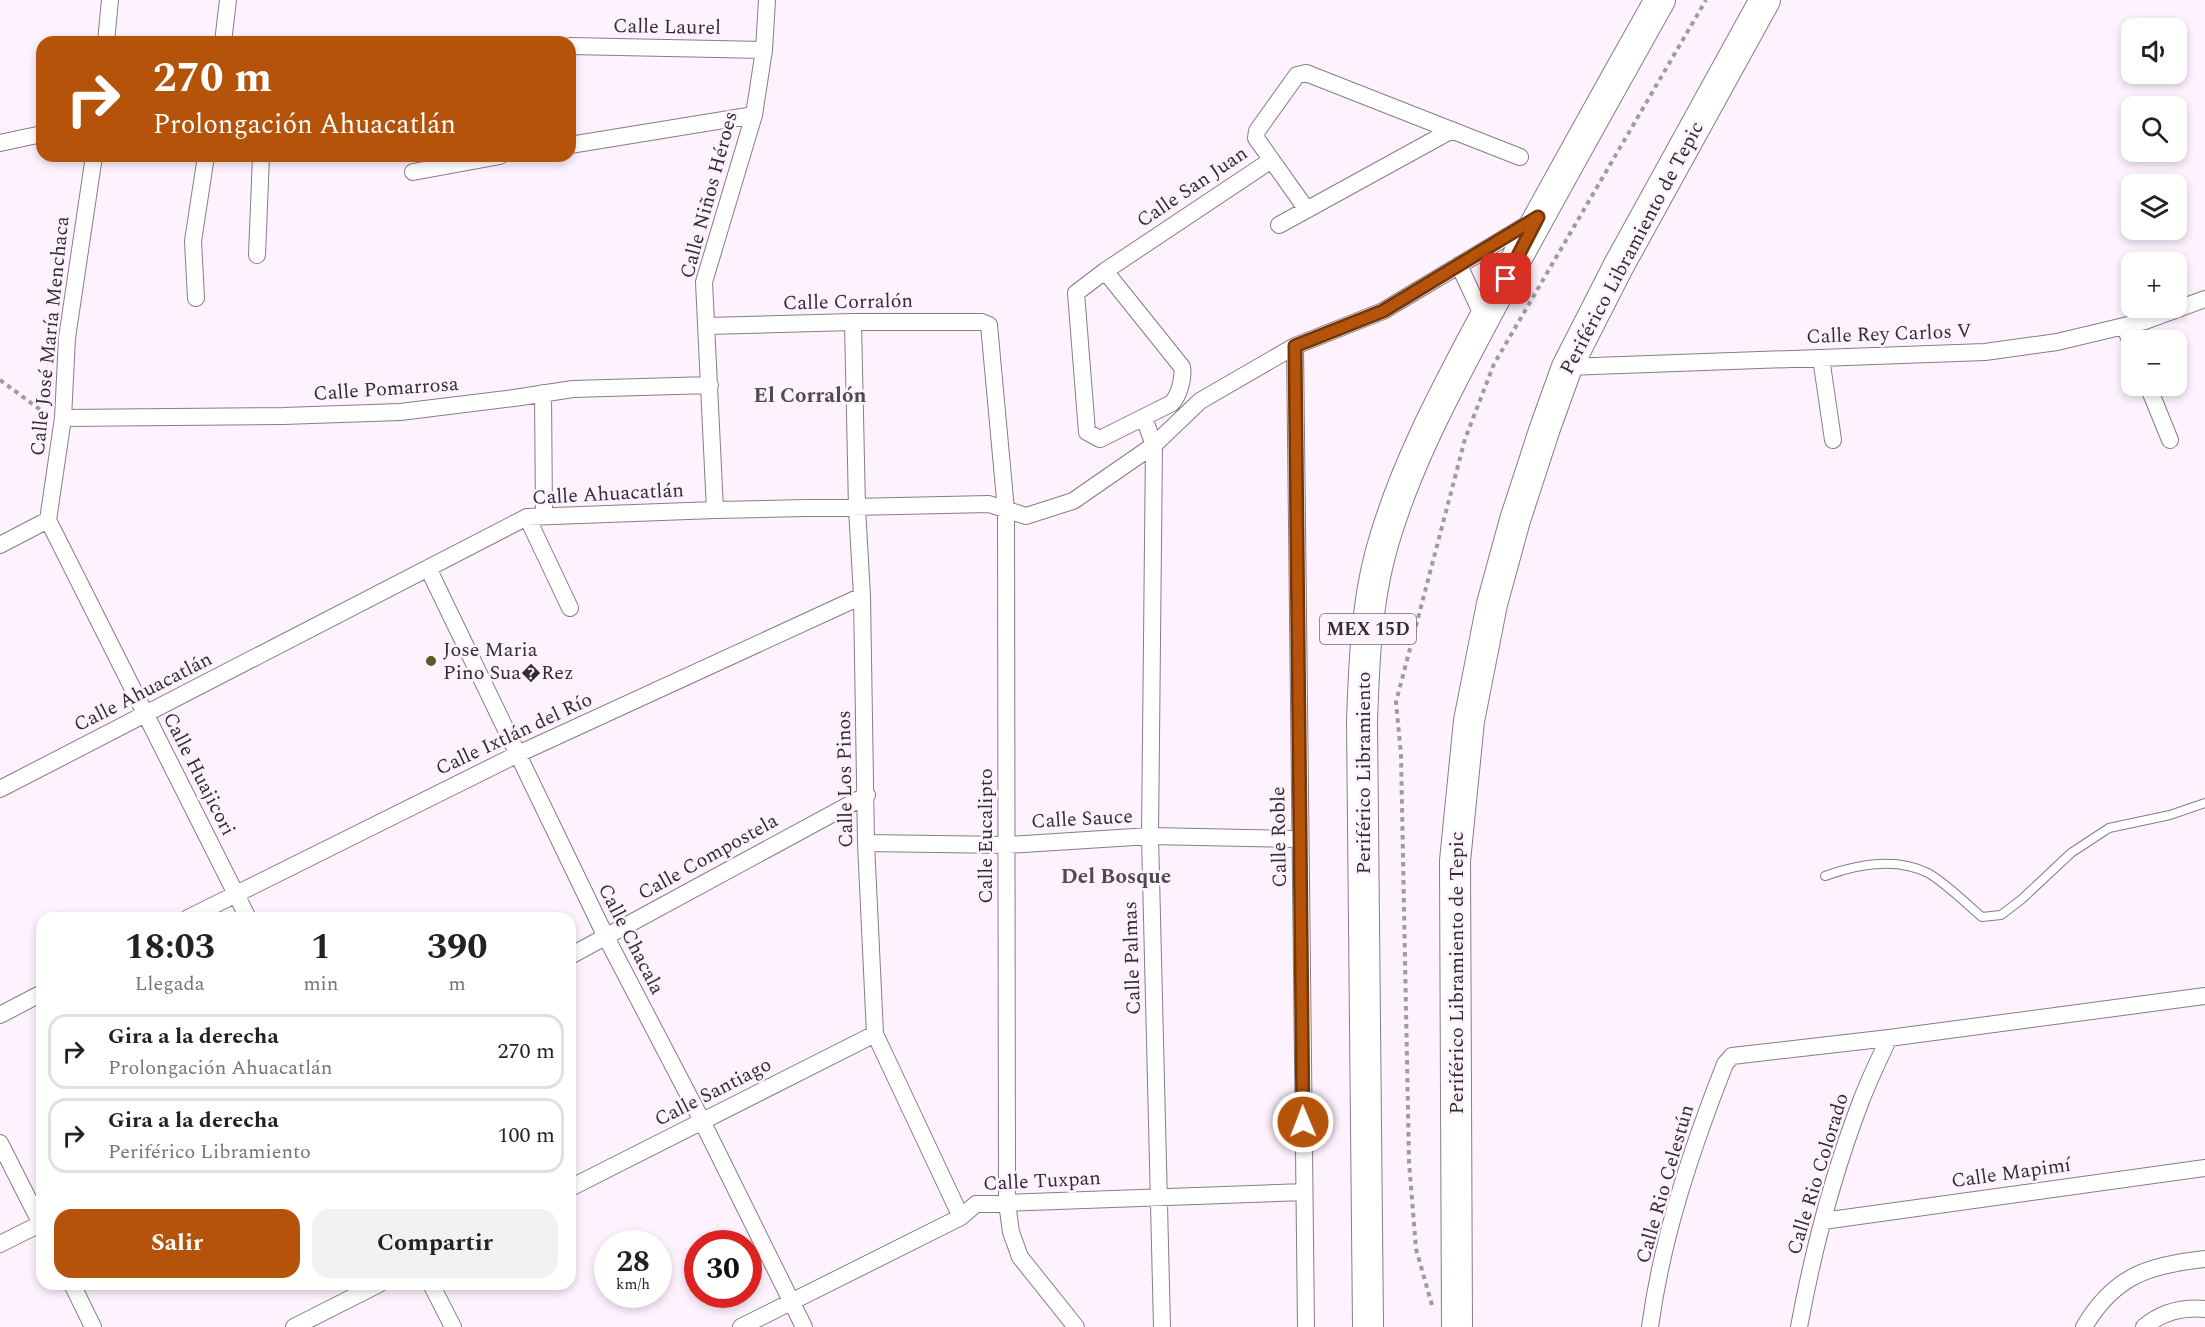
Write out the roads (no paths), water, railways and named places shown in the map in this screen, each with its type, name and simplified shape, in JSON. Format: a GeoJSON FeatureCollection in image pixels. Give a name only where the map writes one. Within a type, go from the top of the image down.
{"type":"FeatureCollection","features":[{"type":"Feature","properties":{"kind":"highway","name":"Periférico Libramiento"},"geometry":{"type":"LineString","coordinates":[[1368,1327],[1362,721],[1364,654],[1378,566],[1392,513],[1426,432],[1538,217],[1660,0]]}},
{"type":"Feature","properties":{"kind":"highway","name":"Periférico Libramiento de Tepic"},"geometry":{"type":"LineString","coordinates":[[1458,1327],[1455,861],[1469,721],[1492,604],[1515,520],[1567,367],[1619,265],[1765,0]]}},
{"type":"Feature","properties":{"kind":"street"},"geometry":{"type":"LineString","coordinates":[[107,36],[110,0]]}},
{"type":"Feature","properties":{"kind":"street"},"geometry":{"type":"LineString","coordinates":[[224,36],[228,0]]}},
{"type":"Feature","properties":{"kind":"street","name":"Calle Niños Héroes"},"geometry":{"type":"LineString","coordinates":[[715,510],[704,282],[754,115],[764,50],[767,0]]}},
{"type":"Feature","properties":{"kind":"street","name":"Calle Laurel"},"geometry":{"type":"LineString","coordinates":[[576,46],[764,50]]}},
{"type":"Feature","properties":{"kind":"street","name":"Calle San Juan"},"geometry":{"type":"LineString","coordinates":[[1144,418],[1100,439],[1088,432],[1076,293],[1105,271],[1270,161],[1256,138],[1257,131],[1298,75],[1306,73],[1521,157]]}},
{"type":"Feature","properties":{"kind":"street"},"geometry":{"type":"LineString","coordinates":[[576,144],[754,115]]}},
{"type":"Feature","properties":{"kind":"street"},"geometry":{"type":"LineString","coordinates":[[1279,225],[1452,130]]}},
{"type":"Feature","properties":{"kind":"street"},"geometry":{"type":"LineString","coordinates":[[0,144],[36,135]]}},
{"type":"Feature","properties":{"kind":"street"},"geometry":{"type":"LineString","coordinates":[[1270,161],[1307,210]]}},
{"type":"Feature","properties":{"kind":"street","name":"Calle José María Menchaca"},"geometry":{"type":"LineString","coordinates":[[48,520],[63,418],[67,338],[93,162]]}},
{"type":"Feature","properties":{"kind":"street"},"geometry":{"type":"LineString","coordinates":[[196,298],[193,241],[205,162]]}},
{"type":"Feature","properties":{"kind":"street"},"geometry":{"type":"LineString","coordinates":[[257,255],[261,162]]}},
{"type":"Feature","properties":{"kind":"street"},"geometry":{"type":"LineString","coordinates":[[413,172],[464,162]]}},
{"type":"Feature","properties":{"kind":"street","name":"Calle Ahuacatlán"},"geometry":{"type":"LineString","coordinates":[[0,789],[527,517],[989,504],[1026,516],[1073,501],[1154,445],[1200,401],[1295,346],[1383,311],[1538,217]]}},
{"type":"Feature","properties":{"kind":"street"},"geometry":{"type":"LineString","coordinates":[[1459,265],[1484,319]]}},
{"type":"Feature","properties":{"kind":"street"},"geometry":{"type":"LineString","coordinates":[[1105,271],[1182,367],[1183,375],[1176,399],[1144,418],[1154,445]]}},
{"type":"Feature","properties":{"kind":"street","name":"Calle Rey Carlos V"},"geometry":{"type":"LineString","coordinates":[[1567,367],[1985,352],[2057,342],[2145,321],[2205,299]]}},
{"type":"Feature","properties":{"kind":"street","name":"Calle Corralón"},"geometry":{"type":"LineString","coordinates":[[706,326],[853,322],[982,322],[989,325]]}},
{"type":"Feature","properties":{"kind":"street","name":"Calle Los Pinos"},"geometry":{"type":"LineString","coordinates":[[853,322],[867,795],[866,843],[875,1034],[961,1217]]}},
{"type":"Feature","properties":{"kind":"street","name":"Calle Eucalipto"},"geometry":{"type":"LineString","coordinates":[[989,325],[1006,510],[1006,1203],[1011,1232],[1020,1257],[1076,1327]]}},
{"type":"Feature","properties":{"kind":"street"},"geometry":{"type":"LineString","coordinates":[[2124,326],[2126,330]]}},
{"type":"Feature","properties":{"kind":"street","name":"Calle Roble"},"geometry":{"type":"LineString","coordinates":[[1295,346],[1306,1327]]}},
{"type":"Feature","properties":{"kind":"street"},"geometry":{"type":"LineString","coordinates":[[1821,358],[1833,440]]}},
{"type":"Feature","properties":{"kind":"street","name":"Calle Pomarrosa"},"geometry":{"type":"LineString","coordinates":[[63,418],[283,416],[400,412],[573,389],[710,385]]}},
{"type":"Feature","properties":{"kind":"street"},"geometry":{"type":"LineString","coordinates":[[543,393],[544,515]]}},
{"type":"Feature","properties":{"kind":"street"},"geometry":{"type":"LineString","coordinates":[[2152,396],[2170,440]]}},
{"type":"Feature","properties":{"kind":"street","name":"Calle Palmas"},"geometry":{"type":"LineString","coordinates":[[1154,445],[1150,837],[1162,1327]]}},
{"type":"Feature","properties":{"kind":"street"},"geometry":{"type":"LineString","coordinates":[[527,517],[570,608]]}},
{"type":"Feature","properties":{"kind":"street"},"geometry":{"type":"LineString","coordinates":[[0,545],[48,520]]}},
{"type":"Feature","properties":{"kind":"street","name":"Calle Huajicori"},"geometry":{"type":"LineString","coordinates":[[48,520],[245,912]]}},
{"type":"Feature","properties":{"kind":"street","name":"Calle Chacala"},"geometry":{"type":"LineString","coordinates":[[428,568],[516,755],[606,937],[702,1121],[804,1327]]}},
{"type":"Feature","properties":{"kind":"street","name":"Calle Ixtlán del Río"},"geometry":{"type":"LineString","coordinates":[[200,912],[516,755],[862,596]]}},
{"type":"Feature","properties":{"kind":"street","name":"Calle Compostela"},"geometry":{"type":"LineString","coordinates":[[576,953],[867,795]]}},
{"type":"Feature","properties":{"kind":"street","name":"Calle Sauce"},"geometry":{"type":"LineString","coordinates":[[866,843],[1007,845],[1150,837],[1300,839]]}},
{"type":"Feature","properties":{"kind":"street"},"geometry":{"type":"LineString","coordinates":[[0,1015],[36,996]]}},
{"type":"Feature","properties":{"kind":"street"},"geometry":{"type":"LineString","coordinates":[[1888,1038],[2205,996]]}},
{"type":"Feature","properties":{"kind":"street","name":"Calle Santiago"},"geometry":{"type":"LineString","coordinates":[[576,1185],[875,1034]]}},
{"type":"Feature","properties":{"kind":"street","name":"Calle Rio Celestún"},"geometry":{"type":"LineString","coordinates":[[1650,1327],[1672,1225],[1700,1127],[1725,1064],[1732,1056],[1888,1038]]}},
{"type":"Feature","properties":{"kind":"street","name":"Calle Rio Colorado"},"geometry":{"type":"LineString","coordinates":[[1800,1327],[1809,1277],[1840,1161],[1861,1101],[1888,1038]]}},
{"type":"Feature","properties":{"kind":"street"},"geometry":{"type":"LineString","coordinates":[[0,1143],[36,1212]]}},
{"type":"Feature","properties":{"kind":"street","name":"Calle Mapimí"},"geometry":{"type":"LineString","coordinates":[[1823,1221],[2205,1168]]}},
{"type":"Feature","properties":{"kind":"street","name":"Calle Tuxpan"},"geometry":{"type":"LineString","coordinates":[[741,1327],[961,1217],[976,1204],[1304,1192]]}},
{"type":"Feature","properties":{"kind":"street"},"geometry":{"type":"LineString","coordinates":[[0,1244],[36,1227]]}},
{"type":"Feature","properties":{"kind":"street"},"geometry":{"type":"LineString","coordinates":[[2084,1327],[2096,1306],[2126,1279],[2164,1264],[2205,1259]]}},
{"type":"Feature","properties":{"kind":"street"},"geometry":{"type":"LineString","coordinates":[[75,1290],[93,1327]]}},
{"type":"Feature","properties":{"kind":"street"},"geometry":{"type":"LineString","coordinates":[[294,1327],[367,1290]]}},
{"type":"Feature","properties":{"kind":"street"},"geometry":{"type":"LineString","coordinates":[[434,1290],[453,1327]]}},
{"type":"Feature","properties":{"kind":"street"},"geometry":{"type":"LineString","coordinates":[[2144,1327],[2178,1309],[2205,1309]]}},
{"type":"Feature","properties":{"kind":"lane"},"geometry":{"type":"LineString","coordinates":[[1825,876],[1845,869],[1895,862],[1929,873],[1983,917],[2001,915],[2022,899],[2071,853],[2109,828],[2170,815],[2205,803]]}},
{"type":"Feature","properties":{"kind":"place","name":"Jose Maria Pino Sua�Rez"},"geometry":{"type":"Point","coordinates":[431,661]}},
{"type":"Feature","properties":{"kind":"district","name":"El Corralón"},"geometry":{"type":"Point","coordinates":[810,396]}},
{"type":"Feature","properties":{"kind":"district","name":"Del Bosque"},"geometry":{"type":"Point","coordinates":[1116,877]}}]}
